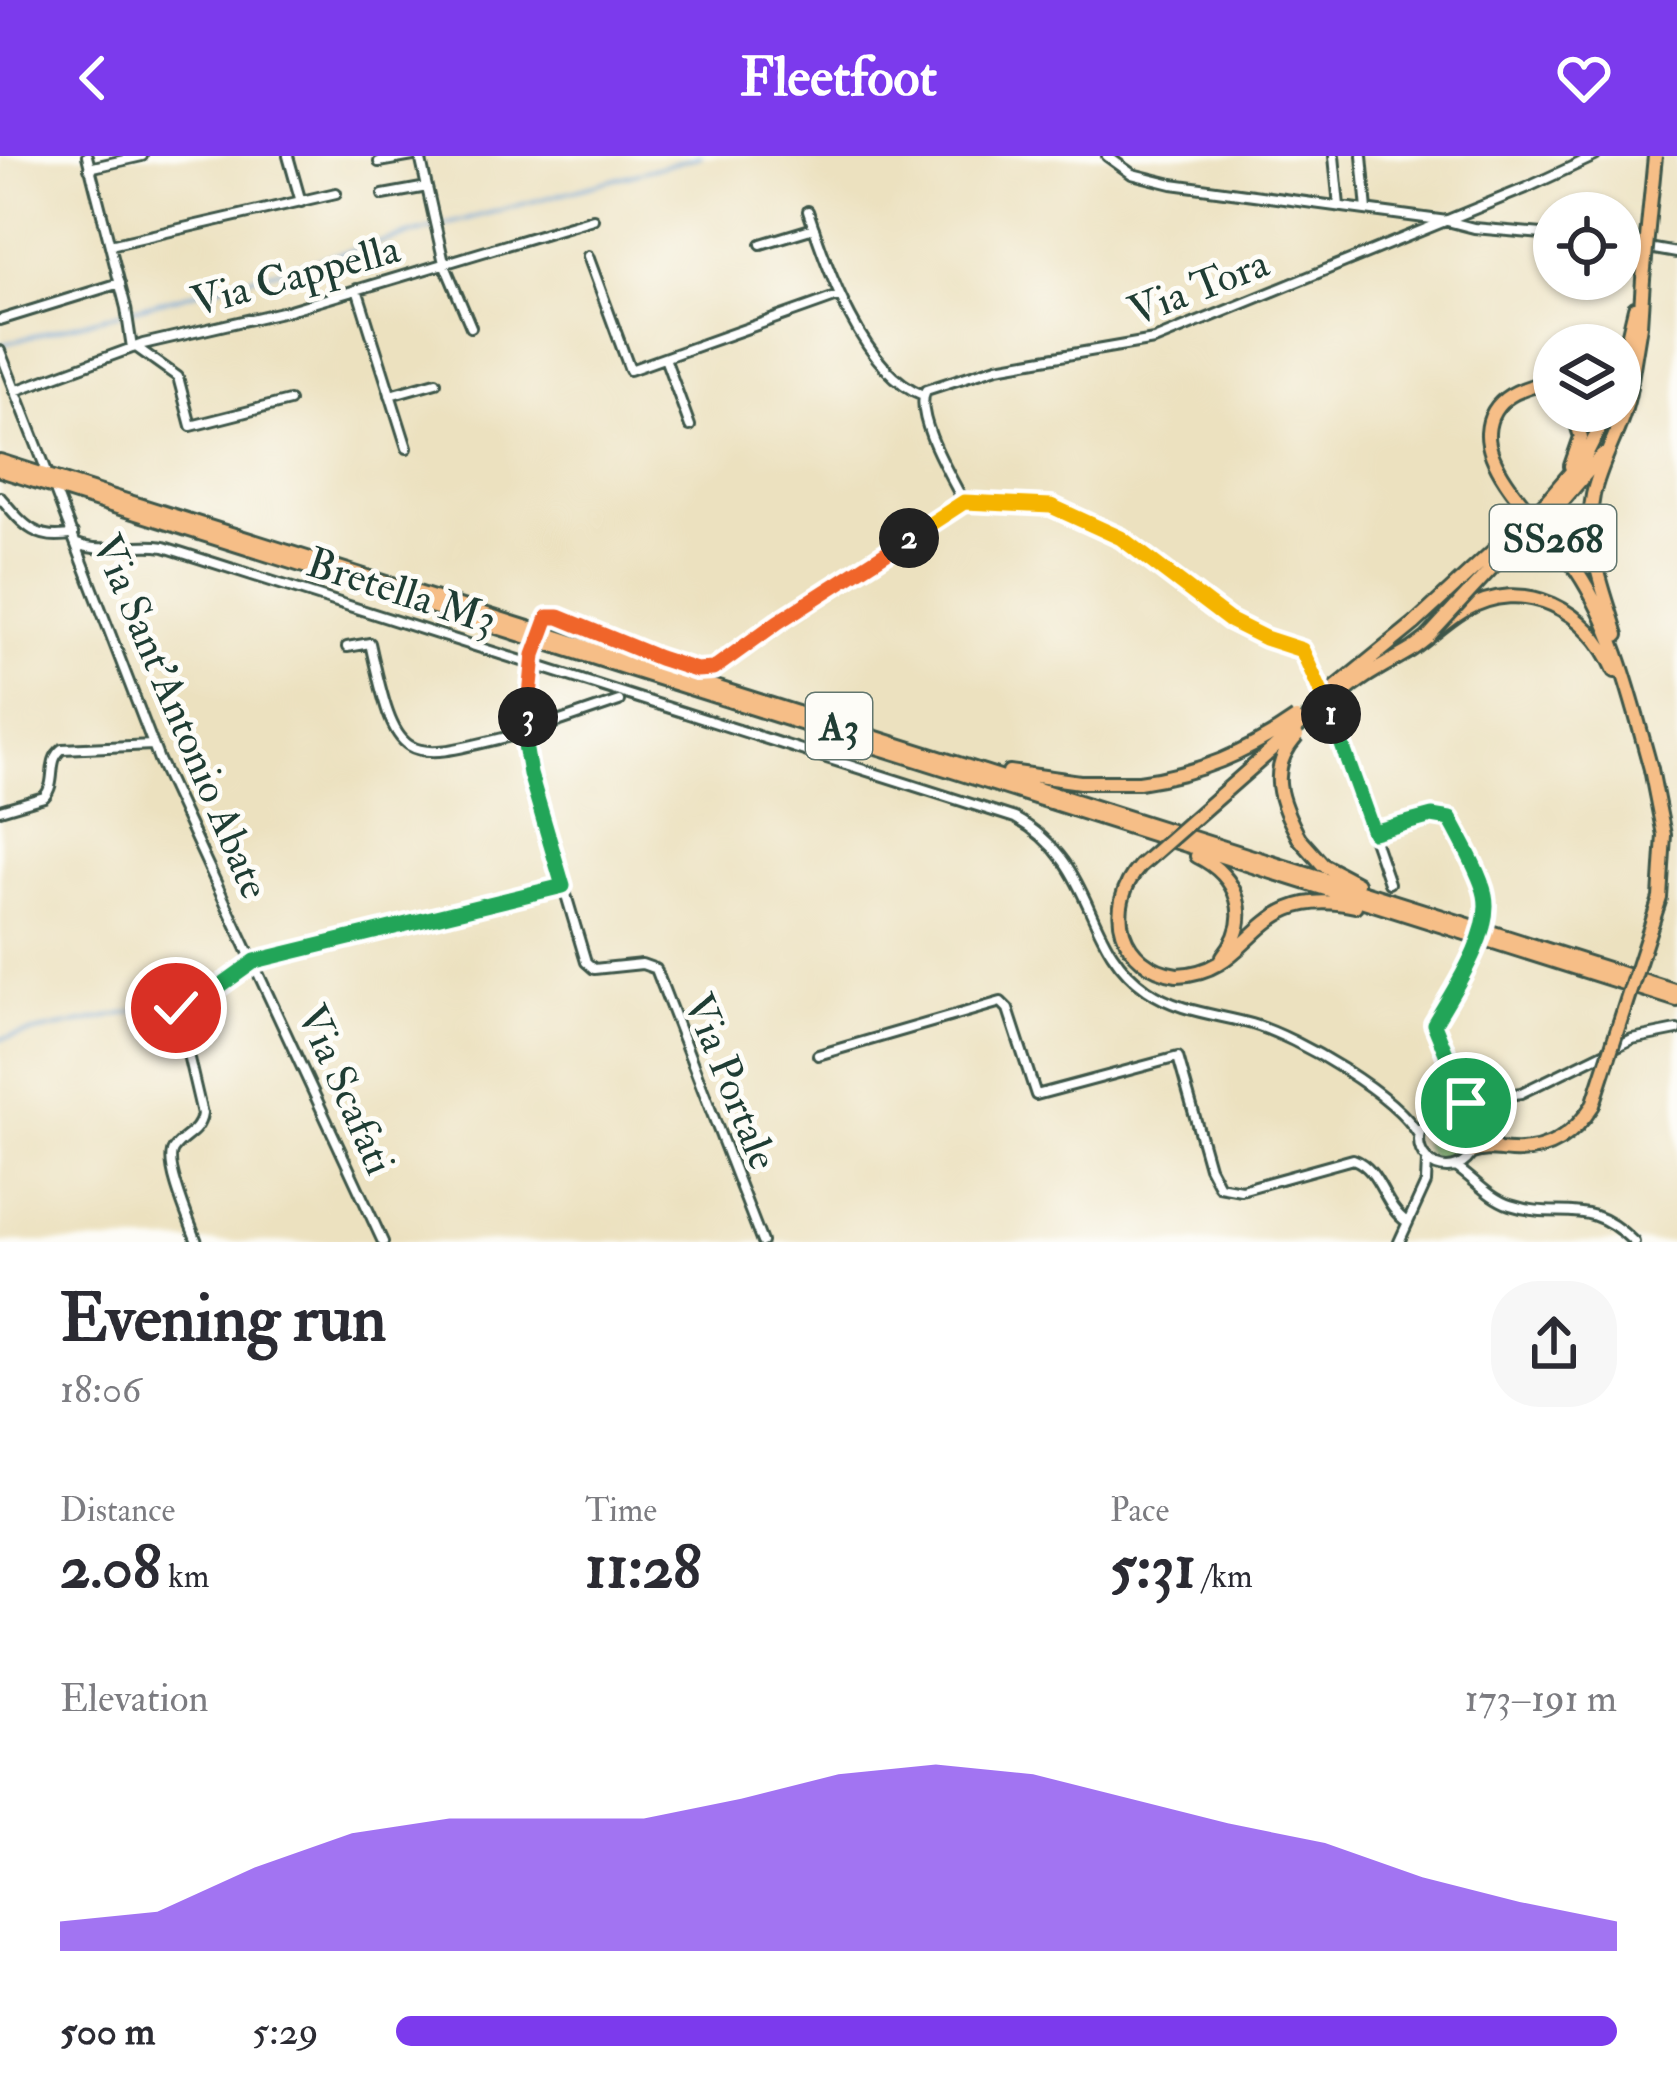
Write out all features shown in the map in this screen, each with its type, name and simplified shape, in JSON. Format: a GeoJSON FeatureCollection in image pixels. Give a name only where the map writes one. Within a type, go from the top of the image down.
{"type":"FeatureCollection","features":[{"type":"Feature","properties":{"kind":"highway","name":"SS268"},"geometry":{"type":"LineString","coordinates":[[1637,324],[1654,156]]}},
{"type":"Feature","properties":{"kind":"highway","name":"SS268"},"geometry":{"type":"LineString","coordinates":[[1628,324],[1640,302]]}},
{"type":"Feature","properties":{"kind":"highway","name":"SS268"},"geometry":{"type":"LineString","coordinates":[[1634,324],[1640,302]]}},
{"type":"Feature","properties":{"kind":"highway"},"geometry":{"type":"LineString","coordinates":[[1514,393],[1533,385]]}},
{"type":"Feature","properties":{"kind":"highway"},"geometry":{"type":"LineString","coordinates":[[1514,393],[1533,390]]}},
{"type":"Feature","properties":{"kind":"highway","name":"SS268"},"geometry":{"type":"LineString","coordinates":[[1471,1155],[1550,1145],[1580,1125],[1594,1105],[1660,898],[1664,836],[1651,769],[1609,632],[1588,589],[1494,460],[1490,421],[1498,406],[1514,393]]}},
{"type":"Feature","properties":{"kind":"highway","name":"SS268"},"geometry":{"type":"LineString","coordinates":[[1548,508],[1578,452],[1580,432]]}},
{"type":"Feature","properties":{"kind":"highway","name":"SS268"},"geometry":{"type":"LineString","coordinates":[[1414,623],[1548,508],[1598,432]]}},
{"type":"Feature","properties":{"kind":"highway","name":"SS268"},"geometry":{"type":"LineString","coordinates":[[1428,637],[1603,452],[1611,432]]}},
{"type":"Feature","properties":{"kind":"highway","name":"SS268"},"geometry":{"type":"LineString","coordinates":[[1618,432],[1597,482],[1591,523],[1593,550],[1624,658],[1628,695]]}},
{"type":"Feature","properties":{"kind":"highway","name":"A3"},"geometry":{"type":"LineString","coordinates":[[0,460],[1677,996]]}},
{"type":"Feature","properties":{"kind":"highway","name":"A3"},"geometry":{"type":"LineString","coordinates":[[0,470],[1096,817],[1463,928]]}},
{"type":"Feature","properties":{"kind":"highway","name":"SS268"},"geometry":{"type":"LineString","coordinates":[[1428,637],[1474,605],[1504,597],[1524,596],[1557,605],[1587,625],[1610,659],[1635,716]]}},
{"type":"Feature","properties":{"kind":"highway","name":"A3"},"geometry":{"type":"LineString","coordinates":[[1414,623],[1154,853],[1125,886],[1119,922],[1126,944],[1144,963],[1177,975],[1214,966],[1276,914],[1310,902],[1346,904],[1463,928]]}},
{"type":"Feature","properties":{"kind":"highway","name":"A3"},"geometry":{"type":"LineString","coordinates":[[872,736],[1037,777],[1102,783],[1180,775],[1229,759],[1278,732],[1428,637]]}},
{"type":"Feature","properties":{"kind":"highway","name":"A3"},"geometry":{"type":"LineString","coordinates":[[1337,692],[1281,760],[1279,796],[1299,838],[1313,857],[1335,873],[1463,928]]}},
{"type":"Feature","properties":{"kind":"highway","name":"A3"},"geometry":{"type":"LineString","coordinates":[[1096,817],[1196,855],[1228,878],[1238,897],[1240,919],[1230,947],[1214,966]]}},
{"type":"Feature","properties":{"kind":"highway"},"geometry":{"type":"LineString","coordinates":[[1472,1125],[1497,1149]]}},
{"type":"Feature","properties":{"kind":"street"},"geometry":{"type":"LineString","coordinates":[[87,156],[133,347],[178,377],[191,426],[289,401]]}},
{"type":"Feature","properties":{"kind":"street"},"geometry":{"type":"LineString","coordinates":[[89,169],[142,156]]}},
{"type":"Feature","properties":{"kind":"street"},"geometry":{"type":"LineString","coordinates":[[288,156],[301,202]]}},
{"type":"Feature","properties":{"kind":"street"},"geometry":{"type":"LineString","coordinates":[[379,162],[416,156],[444,263],[471,327]]}},
{"type":"Feature","properties":{"kind":"street"},"geometry":{"type":"LineString","coordinates":[[1107,156],[1122,170],[1147,179],[1533,234]]}},
{"type":"Feature","properties":{"kind":"street"},"geometry":{"type":"LineString","coordinates":[[1334,156],[1339,206]]}},
{"type":"Feature","properties":{"kind":"street"},"geometry":{"type":"LineString","coordinates":[[1362,156],[1367,210]]}},
{"type":"Feature","properties":{"kind":"street","name":"Via Tora"},"geometry":{"type":"LineString","coordinates":[[923,395],[934,386],[997,367],[1154,340],[1595,156]]}},
{"type":"Feature","properties":{"kind":"street"},"geometry":{"type":"LineString","coordinates":[[383,195],[427,187]]}},
{"type":"Feature","properties":{"kind":"street"},"geometry":{"type":"LineString","coordinates":[[110,245],[336,193]]}},
{"type":"Feature","properties":{"kind":"street"},"geometry":{"type":"LineString","coordinates":[[808,211],[838,296],[888,369],[923,395],[924,416],[964,502],[1036,503],[1085,519],[1121,538],[1229,620],[1302,650],[1319,682],[1389,883]]}},
{"type":"Feature","properties":{"kind":"street","name":"Via Cappella"},"geometry":{"type":"LineString","coordinates":[[15,392],[133,347],[357,290],[593,219]]}},
{"type":"Feature","properties":{"kind":"street"},"geometry":{"type":"LineString","coordinates":[[761,244],[814,228]]}},
{"type":"Feature","properties":{"kind":"street"},"geometry":{"type":"LineString","coordinates":[[1641,247],[1677,254]]}},
{"type":"Feature","properties":{"kind":"street"},"geometry":{"type":"LineString","coordinates":[[589,256],[630,370],[838,296]]}},
{"type":"Feature","properties":{"kind":"street"},"geometry":{"type":"LineString","coordinates":[[0,320],[120,283]]}},
{"type":"Feature","properties":{"kind":"street"},"geometry":{"type":"LineString","coordinates":[[357,290],[407,448]]}},
{"type":"Feature","properties":{"kind":"street"},"geometry":{"type":"LineString","coordinates":[[0,351],[46,470]]}},
{"type":"Feature","properties":{"kind":"street"},"geometry":{"type":"LineString","coordinates":[[665,358],[690,426]]}},
{"type":"Feature","properties":{"kind":"street"},"geometry":{"type":"LineString","coordinates":[[391,395],[436,382]]}},
{"type":"Feature","properties":{"kind":"street","name":"Via Sant'Antonio Abate"},"geometry":{"type":"LineString","coordinates":[[56,493],[153,745],[255,961]]}},
{"type":"Feature","properties":{"kind":"street","name":"Bretella M3"},"geometry":{"type":"LineString","coordinates":[[0,497],[32,533],[75,539],[98,552]]}},
{"type":"Feature","properties":{"kind":"street","name":"Via Portale"},"geometry":{"type":"LineString","coordinates":[[762,1242],[656,969],[643,964],[590,968],[530,774],[525,733],[535,650],[548,617],[559,617],[659,658],[696,670],[713,669],[964,502]]}},
{"type":"Feature","properties":{"kind":"street","name":"Bretella M3"},"geometry":{"type":"LineString","coordinates":[[82,557],[136,544],[164,547],[1001,812],[1030,826],[1064,859],[1113,956],[1144,988],[1188,1009],[1297,1041],[1404,1115],[1419,1135]]}},
{"type":"Feature","properties":{"kind":"street"},"geometry":{"type":"LineString","coordinates":[[88,575],[98,552]]}},
{"type":"Feature","properties":{"kind":"street"},"geometry":{"type":"LineString","coordinates":[[347,647],[370,643],[390,724],[401,740],[418,750],[438,753],[525,733],[619,701]]}},
{"type":"Feature","properties":{"kind":"street"},"geometry":{"type":"LineString","coordinates":[[0,810],[44,797],[52,783],[53,758],[62,749],[153,745]]}},
{"type":"Feature","properties":{"kind":"street"},"geometry":{"type":"LineString","coordinates":[[1373,832],[1432,816],[1450,819],[1483,889],[1485,916],[1474,952],[1434,1024],[1472,1125]]}},
{"type":"Feature","properties":{"kind":"street"},"geometry":{"type":"LineString","coordinates":[[197,1242],[170,1162],[175,1148],[199,1127],[202,1114],[175,1004],[213,991],[255,961],[563,886]]}},
{"type":"Feature","properties":{"kind":"street","name":"Via Scafati"},"geometry":{"type":"LineString","coordinates":[[255,961],[383,1242]]}},
{"type":"Feature","properties":{"kind":"street"},"geometry":{"type":"LineString","coordinates":[[818,1055],[1001,1002],[1008,1009],[1036,1095],[1178,1057],[1209,1167],[1219,1186],[1241,1190],[1353,1159],[1370,1169],[1395,1212],[1407,1222]]}},
{"type":"Feature","properties":{"kind":"street"},"geometry":{"type":"LineString","coordinates":[[1399,1242],[1426,1183],[1427,1160],[1419,1135],[1429,1118],[1466,1103],[1521,1093],[1632,1039],[1677,1030]]}},
{"type":"Feature","properties":{"kind":"street"},"geometry":{"type":"LineString","coordinates":[[1445,1110],[1458,1098],[1459,1090]]}},
{"type":"Feature","properties":{"kind":"street"},"geometry":{"type":"LineString","coordinates":[[1476,1180],[1471,1155],[1474,1106],[1488,1099]]}},
{"type":"Feature","properties":{"kind":"street"},"geometry":{"type":"LineString","coordinates":[[1445,1110],[1472,1125]]}},
{"type":"Feature","properties":{"kind":"street","name":"Bretella M3"},"geometry":{"type":"LineString","coordinates":[[1404,1115],[1429,1118]]}},
{"type":"Feature","properties":{"kind":"street"},"geometry":{"type":"LineString","coordinates":[[1426,1183],[1471,1155]]}},
{"type":"Feature","properties":{"kind":"street"},"geometry":{"type":"LineString","coordinates":[[1427,1160],[1476,1180],[1513,1206],[1594,1214],[1634,1242]]}},
{"type":"Feature","properties":{"kind":"green space"},"geometry":{"type":"Polygon","coordinates":[[[1447,1117],[1464,1123],[1470,1140],[1464,1157],[1447,1163],[1430,1157],[1424,1140],[1430,1123],[1447,1117]]]}},
{"type":"Feature","properties":{"kind":"waterway"},"geometry":{"type":"LineString","coordinates":[[0,345],[701,156]]}},
{"type":"Feature","properties":{"kind":"waterway"},"geometry":{"type":"LineString","coordinates":[[181,1002],[209,996]]}},
{"type":"Feature","properties":{"kind":"waterway"},"geometry":{"type":"LineString","coordinates":[[0,1039],[172,1004]]}},
{"type":"Feature","properties":{"kind":"route"},"geometry":{"type":"LineString","coordinates":[[176,1008],[175,999],[213,991],[255,961],[563,886],[523,733],[528,732],[534,652],[548,617],[559,617],[696,670],[713,669],[964,502],[1036,503],[1103,527],[1229,620],[1302,650],[1319,682],[1373,832],[1432,816],[1450,819],[1486,901],[1474,952],[1434,1024],[1466,1103]]}}]}
